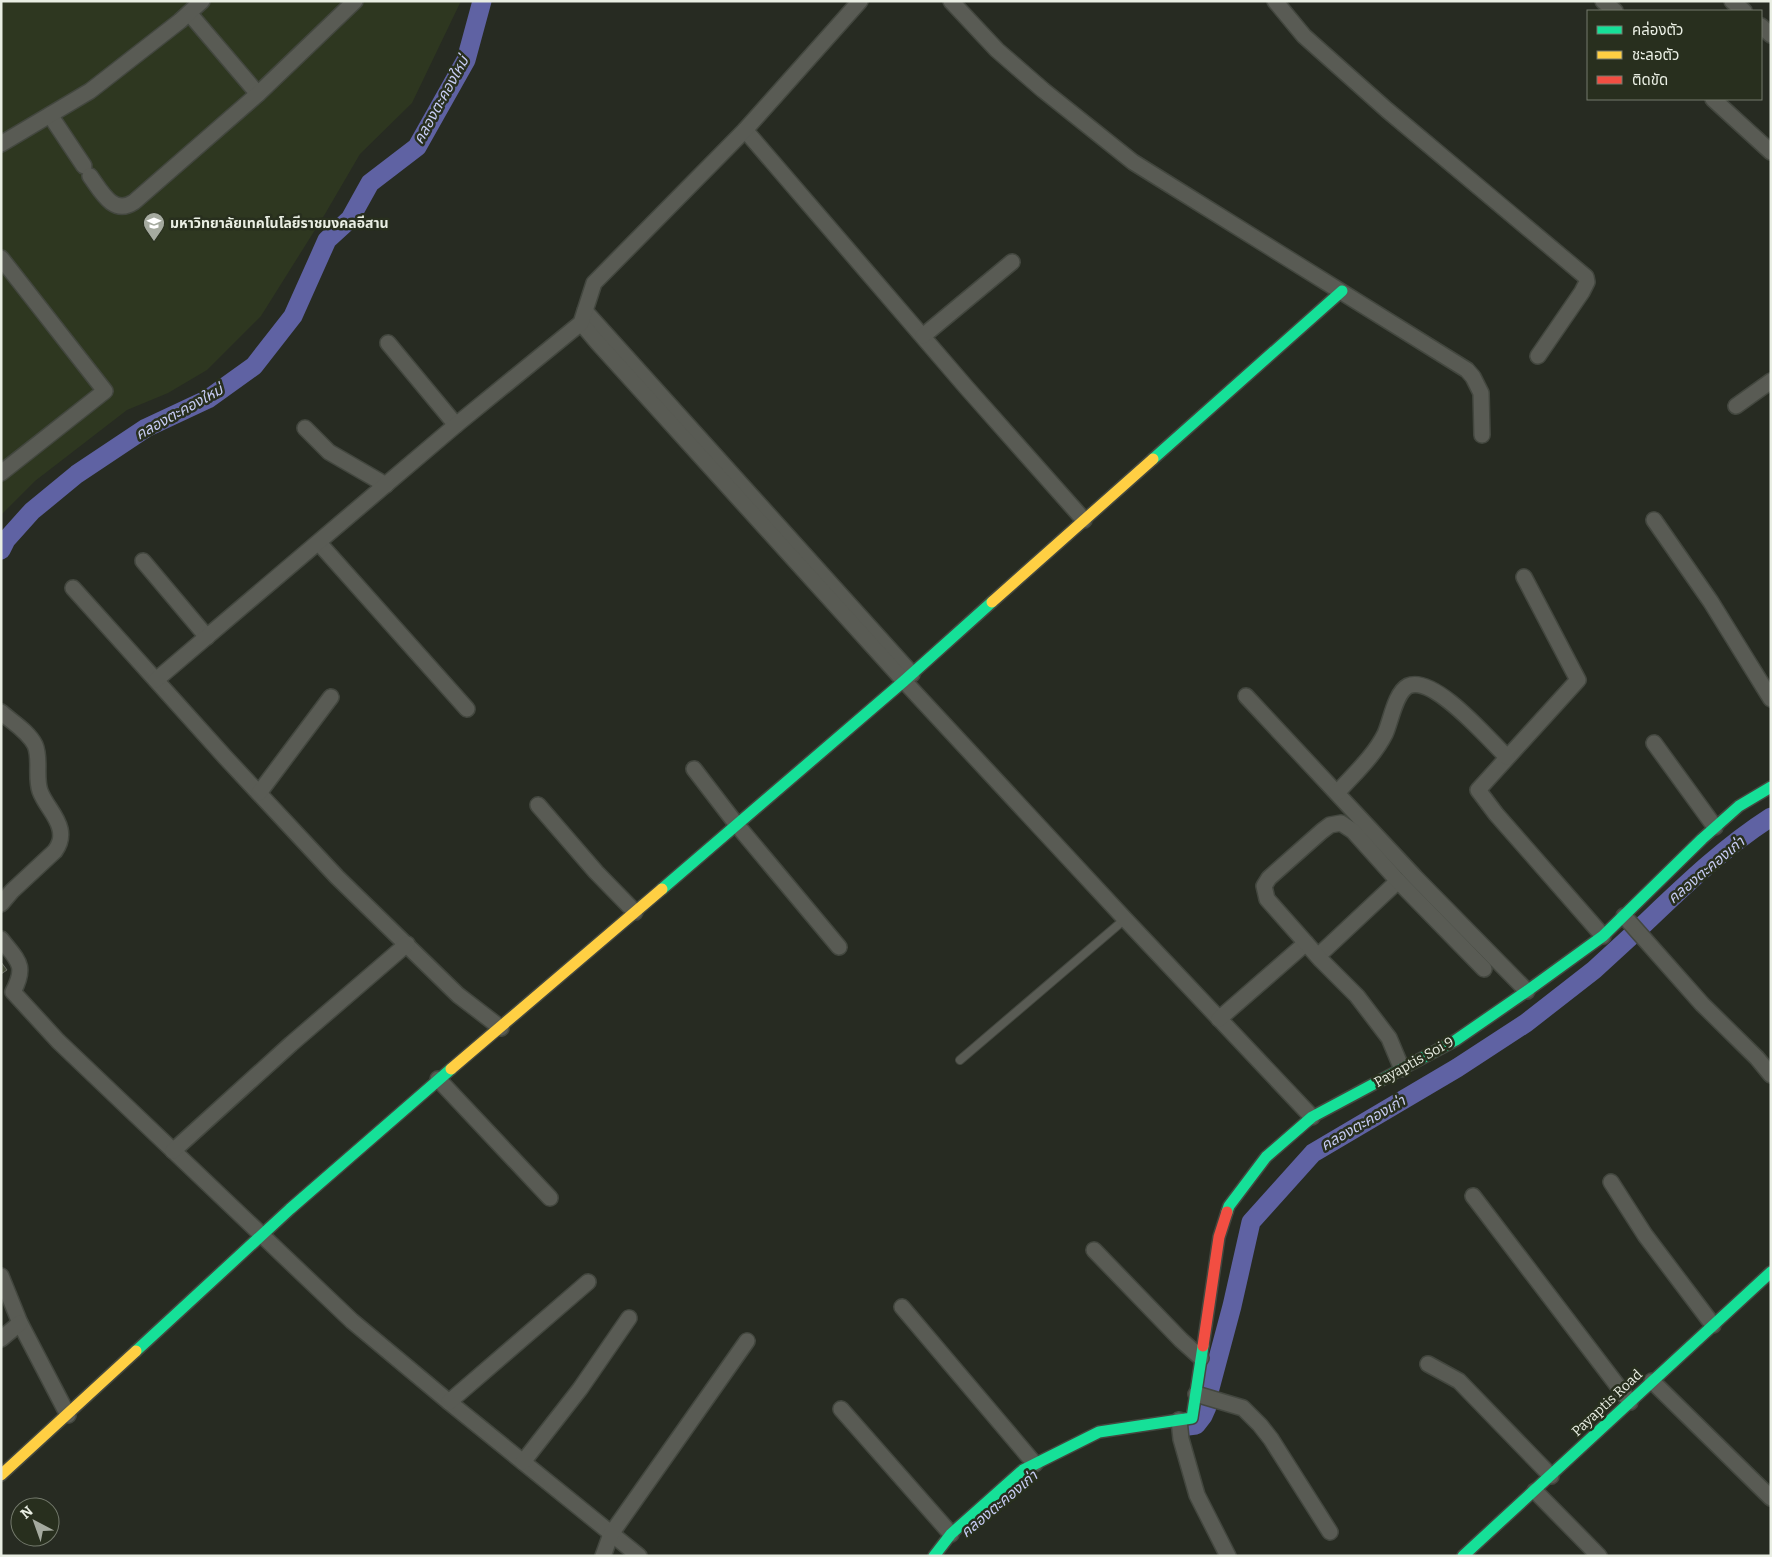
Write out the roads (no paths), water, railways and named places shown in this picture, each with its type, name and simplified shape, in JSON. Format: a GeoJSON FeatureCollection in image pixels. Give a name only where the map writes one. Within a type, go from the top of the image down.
{"type":"FeatureCollection","features":[{"type":"Feature","properties":{"kind":"street"},"geometry":{"type":"LineString","coordinates":[[1,144],[90,91],[202,1]]}},
{"type":"Feature","properties":{"kind":"street"},"geometry":{"type":"LineString","coordinates":[[50,115],[102,193],[112,203],[122,206],[131,204],[258,94],[355,1]]}},
{"type":"Feature","properties":{"kind":"street"},"geometry":{"type":"LineString","coordinates":[[156,680],[583,317],[594,282],[745,130],[860,1]]}},
{"type":"Feature","properties":{"kind":"street"},"geometry":{"type":"LineString","coordinates":[[951,1],[997,50],[1043,90],[1133,162],[1466,370],[1473,377],[1482,393],[1482,436]]}},
{"type":"Feature","properties":{"kind":"street"},"geometry":{"type":"LineString","coordinates":[[1274,1],[1304,36],[1388,110],[1586,277],[1587,282],[1582,292],[1538,356]]}},
{"type":"Feature","properties":{"kind":"street"},"geometry":{"type":"LineString","coordinates":[[1603,1],[1614,10]]}},
{"type":"Feature","properties":{"kind":"street"},"geometry":{"type":"LineString","coordinates":[[189,13],[258,94]]}},
{"type":"Feature","properties":{"kind":"street"},"geometry":{"type":"LineString","coordinates":[[1714,100],[1771,152]]}},
{"type":"Feature","properties":{"kind":"street"},"geometry":{"type":"LineString","coordinates":[[745,130],[1084,520]]}},
{"type":"Feature","properties":{"kind":"street"},"geometry":{"type":"LineString","coordinates":[[1,258],[105,391],[1,473]]}},
{"type":"Feature","properties":{"kind":"street"},"geometry":{"type":"LineString","coordinates":[[923,336],[1012,262]]}},
{"type":"Feature","properties":{"kind":"street"},"geometry":{"type":"LineString","coordinates":[[1,1475],[261,1236],[438,1079],[501,1028],[908,677],[1342,291]]}},
{"type":"Feature","properties":{"kind":"street"},"geometry":{"type":"LineString","coordinates":[[583,317],[603,349],[908,677],[1125,919],[1312,1117]]}},
{"type":"Feature","properties":{"kind":"street"},"geometry":{"type":"LineString","coordinates":[[388,343],[456,425]]}},
{"type":"Feature","properties":{"kind":"street"},"geometry":{"type":"LineString","coordinates":[[1736,406],[1771,381]]}},
{"type":"Feature","properties":{"kind":"street"},"geometry":{"type":"LineString","coordinates":[[305,428],[329,452],[386,484]]}},
{"type":"Feature","properties":{"kind":"street"},"geometry":{"type":"LineString","coordinates":[[1654,520],[1711,602],[1771,699]]}},
{"type":"Feature","properties":{"kind":"street"},"geometry":{"type":"LineString","coordinates":[[319,542],[467,709]]}},
{"type":"Feature","properties":{"kind":"street"},"geometry":{"type":"LineString","coordinates":[[143,561],[207,637]]}},
{"type":"Feature","properties":{"kind":"street"},"geometry":{"type":"LineString","coordinates":[[1524,577],[1578,680],[1478,790],[1496,814],[1603,936]]}},
{"type":"Feature","properties":{"kind":"street"},"geometry":{"type":"LineString","coordinates":[[73,588],[337,877],[458,995],[501,1028]]}},
{"type":"Feature","properties":{"kind":"street"},"geometry":{"type":"LineString","coordinates":[[1337,792],[1376,748],[1385,735],[1394,708],[1404,690],[1412,685],[1419,685],[1437,692],[1454,704],[1507,757]]}},
{"type":"Feature","properties":{"kind":"street"},"geometry":{"type":"LineString","coordinates":[[1246,696],[1415,877],[1527,991]]}},
{"type":"Feature","properties":{"kind":"street"},"geometry":{"type":"LineString","coordinates":[[259,793],[331,697]]}},
{"type":"Feature","properties":{"kind":"street"},"geometry":{"type":"LineString","coordinates":[[1,712],[25,733],[35,745],[40,792],[55,816],[61,835],[59,845],[55,851],[12,891],[1,904]]}},
{"type":"Feature","properties":{"kind":"street"},"geometry":{"type":"LineString","coordinates":[[1654,743],[1716,827]]}},
{"type":"Feature","properties":{"kind":"street"},"geometry":{"type":"LineString","coordinates":[[694,768],[737,825],[839,947]]}},
{"type":"Feature","properties":{"kind":"street","name":"Payaptis Soi 9"},"geometry":{"type":"LineString","coordinates":[[1228,1556],[1197,1495],[1181,1439],[1185,1419],[1196,1394],[1219,1238],[1229,1206],[1266,1157],[1312,1117],[1456,1040],[1527,991],[1603,936],[1739,806],[1771,787]]}},
{"type":"Feature","properties":{"kind":"street"},"geometry":{"type":"LineString","coordinates":[[538,805],[596,872],[636,912]]}},
{"type":"Feature","properties":{"kind":"street"},"geometry":{"type":"LineString","coordinates":[[1402,1069],[1388,1038],[1357,996],[1267,899],[1264,886],[1269,878],[1330,825],[1341,823],[1353,831],[1398,881],[1484,969]]}},
{"type":"Feature","properties":{"kind":"street"},"geometry":{"type":"LineString","coordinates":[[1318,956],[1398,881]]}},
{"type":"Feature","properties":{"kind":"street"},"geometry":{"type":"LineString","coordinates":[[1624,916],[1702,1004],[1757,1058],[1771,1075]]}},
{"type":"Feature","properties":{"kind":"street"},"geometry":{"type":"LineString","coordinates":[[1,939],[20,966],[20,977],[14,992],[58,1041],[352,1321],[639,1556]]}},
{"type":"Feature","properties":{"kind":"street"},"geometry":{"type":"LineString","coordinates":[[1219,1019],[1306,943]]}},
{"type":"Feature","properties":{"kind":"street"},"geometry":{"type":"LineString","coordinates":[[173,1151],[291,1044],[407,944]]}},
{"type":"Feature","properties":{"kind":"street"},"geometry":{"type":"LineString","coordinates":[[438,1079],[550,1198]]}},
{"type":"Feature","properties":{"kind":"street"},"geometry":{"type":"LineString","coordinates":[[1611,1182],[1645,1234],[1713,1325]]}},
{"type":"Feature","properties":{"kind":"street"},"geometry":{"type":"LineString","coordinates":[[1473,1196],[1630,1402]]}},
{"type":"Feature","properties":{"kind":"street"},"geometry":{"type":"LineString","coordinates":[[1094,1250],[1181,1340],[1201,1358]]}},
{"type":"Feature","properties":{"kind":"street","name":"Payaptis Road"},"geometry":{"type":"LineString","coordinates":[[1463,1556],[1771,1272]]}},
{"type":"Feature","properties":{"kind":"street"},"geometry":{"type":"LineString","coordinates":[[1,1276],[20,1323],[68,1415]]}},
{"type":"Feature","properties":{"kind":"street"},"geometry":{"type":"LineString","coordinates":[[449,1402],[588,1282]]}},
{"type":"Feature","properties":{"kind":"street"},"geometry":{"type":"LineString","coordinates":[[902,1307],[1035,1464]]}},
{"type":"Feature","properties":{"kind":"street"},"geometry":{"type":"LineString","coordinates":[[523,1462],[580,1389],[630,1318]]}},
{"type":"Feature","properties":{"kind":"street"},"geometry":{"type":"LineString","coordinates":[[1,1339],[20,1323]]}},
{"type":"Feature","properties":{"kind":"street"},"geometry":{"type":"LineString","coordinates":[[603,1556],[611,1534],[747,1341]]}},
{"type":"Feature","properties":{"kind":"street"},"geometry":{"type":"LineString","coordinates":[[1428,1364],[1459,1381],[1551,1476]]}},
{"type":"Feature","properties":{"kind":"street"},"geometry":{"type":"LineString","coordinates":[[1652,1381],[1771,1498]]}},
{"type":"Feature","properties":{"kind":"street"},"geometry":{"type":"LineString","coordinates":[[1196,1394],[1243,1408],[1260,1425],[1271,1439],[1330,1532]]}},
{"type":"Feature","properties":{"kind":"street"},"geometry":{"type":"LineString","coordinates":[[841,1409],[951,1534]]}},
{"type":"Feature","properties":{"kind":"street"},"geometry":{"type":"LineString","coordinates":[[934,1556],[951,1534],[1024,1470],[1099,1432],[1185,1419]]}},
{"type":"Feature","properties":{"kind":"street"},"geometry":{"type":"LineString","coordinates":[[1535,1490],[1599,1556]]}},
{"type":"Feature","properties":{"kind":"lane"},"geometry":{"type":"LineString","coordinates":[[960,1060],[1125,919]]}},
{"type":"Feature","properties":{"kind":"waterway","name":"คลองตะคองใหม่"},"geometry":{"type":"LineString","coordinates":[[1,550],[6,540],[32,511],[77,474],[146,428],[208,399],[254,366],[293,316],[327,240],[350,219],[370,183],[417,147],[466,60],[482,1]]}},
{"type":"Feature","properties":{"kind":"waterway","name":"คลองตะคองเก่า"},"geometry":{"type":"LineString","coordinates":[[1643,925],[1721,854],[1771,817]]}},
{"type":"Feature","properties":{"kind":"waterway","name":"คลองตะคองเก่า"},"geometry":{"type":"LineString","coordinates":[[1209,1392],[1232,1306],[1251,1222],[1313,1153],[1457,1068],[1526,1023],[1594,970],[1630,937]]}},
{"type":"Feature","properties":{"kind":"waterway","name":"คลองตะคองเก่า"},"geometry":{"type":"LineString","coordinates":[[1188,1426],[1196,1425],[1207,1407]]}},
{"type":"Feature","properties":{"kind":"place","name":"มหาวิทยาลัยเทคโนโลยีราชมงคลอีสาน"},"geometry":{"type":"Point","coordinates":[154,242]}}]}
